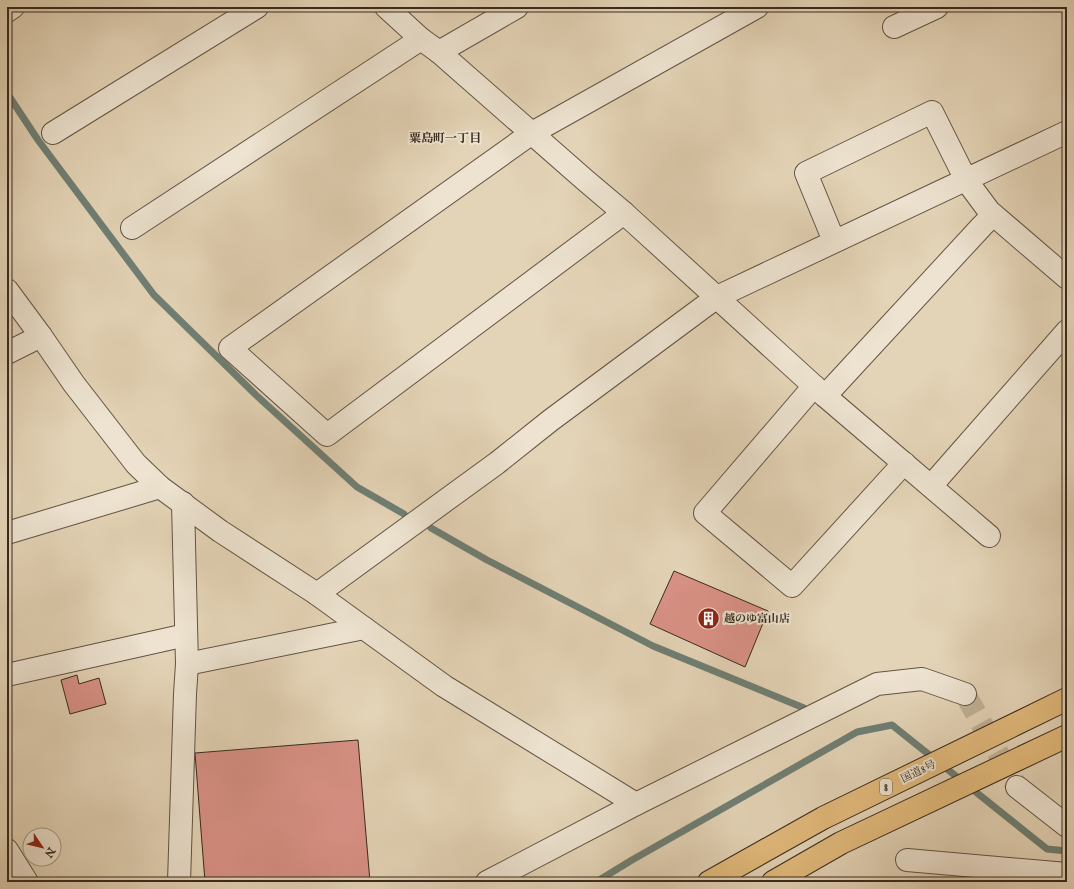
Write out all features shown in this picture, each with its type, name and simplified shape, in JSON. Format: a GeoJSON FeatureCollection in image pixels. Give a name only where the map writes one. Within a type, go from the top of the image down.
{"type":"FeatureCollection","features":[{"type":"Feature","properties":{"kind":"highway","name":"国道8号"},"geometry":{"type":"LineString","coordinates":[[709,882],[823,818],[1067,699]]}},
{"type":"Feature","properties":{"kind":"highway"},"geometry":{"type":"LineString","coordinates":[[773,882],[841,843],[1067,736]]}},
{"type":"Feature","properties":{"kind":"street"},"geometry":{"type":"LineString","coordinates":[[7,11],[13,7]]}},
{"type":"Feature","properties":{"kind":"street"},"geometry":{"type":"LineString","coordinates":[[53,133],[257,7]]}},
{"type":"Feature","properties":{"kind":"street"},"geometry":{"type":"LineString","coordinates":[[386,7],[421,39],[440,52],[624,213],[820,391],[989,536]]}},
{"type":"Feature","properties":{"kind":"street"},"geometry":{"type":"LineString","coordinates":[[440,52],[517,7]]}},
{"type":"Feature","properties":{"kind":"street"},"geometry":{"type":"LineString","coordinates":[[624,213],[328,435],[230,348],[532,133],[757,7]]}},
{"type":"Feature","properties":{"kind":"street"},"geometry":{"type":"LineString","coordinates":[[894,26],[937,7]]}},
{"type":"Feature","properties":{"kind":"street"},"geometry":{"type":"LineString","coordinates":[[132,228],[421,39]]}},
{"type":"Feature","properties":{"kind":"street"},"geometry":{"type":"LineString","coordinates":[[834,241],[806,174],[932,112],[966,180],[989,211],[1067,278]]}},
{"type":"Feature","properties":{"kind":"street"},"geometry":{"type":"LineString","coordinates":[[317,594],[717,297],[1067,132]]}},
{"type":"Feature","properties":{"kind":"street"},"geometry":{"type":"LineString","coordinates":[[904,463],[792,586],[705,513],[820,391],[993,215]]}},
{"type":"Feature","properties":{"kind":"street"},"geometry":{"type":"LineString","coordinates":[[7,290],[74,384],[136,464],[160,487],[220,531],[317,594],[444,686],[636,804]]}},
{"type":"Feature","properties":{"kind":"street"},"geometry":{"type":"LineString","coordinates":[[932,486],[1067,331]]}},
{"type":"Feature","properties":{"kind":"street"},"geometry":{"type":"LineString","coordinates":[[7,353],[41,336]]}},
{"type":"Feature","properties":{"kind":"street"},"geometry":{"type":"LineString","coordinates":[[7,533],[160,487]]}},
{"type":"Feature","properties":{"kind":"street"},"geometry":{"type":"LineString","coordinates":[[179,882],[187,664],[183,503]]}},
{"type":"Feature","properties":{"kind":"street"},"geometry":{"type":"LineString","coordinates":[[187,664],[364,628]]}},
{"type":"Feature","properties":{"kind":"street"},"geometry":{"type":"LineString","coordinates":[[7,675],[186,635]]}},
{"type":"Feature","properties":{"kind":"street"},"geometry":{"type":"LineString","coordinates":[[487,882],[636,804],[877,684],[922,679],[964,694]]}},
{"type":"Feature","properties":{"kind":"street"},"geometry":{"type":"LineString","coordinates":[[1017,787],[1067,826]]}},
{"type":"Feature","properties":{"kind":"street"},"geometry":{"type":"LineString","coordinates":[[7,850],[27,882]]}},
{"type":"Feature","properties":{"kind":"street"},"geometry":{"type":"LineString","coordinates":[[908,860],[1067,874]]}},
{"type":"Feature","properties":{"kind":"building","name":"越のゆ富山店"},"geometry":{"type":"Polygon","coordinates":[[[674,571],[768,611],[745,667],[650,624],[674,571]]]}},
{"type":"Feature","properties":{"kind":"building"},"geometry":{"type":"Polygon","coordinates":[[[77,675],[79,684],[99,678],[106,704],[70,714],[61,680],[77,675]]]}},
{"type":"Feature","properties":{"kind":"building"},"geometry":{"type":"Polygon","coordinates":[[[358,740],[370,882],[205,882],[195,753],[358,740]]]}},
{"type":"Feature","properties":{"kind":"waterway"},"geometry":{"type":"LineString","coordinates":[[7,93],[38,140],[154,295],[256,395],[357,487],[404,514]]}},
{"type":"Feature","properties":{"kind":"waterway"},"geometry":{"type":"LineString","coordinates":[[431,528],[487,560],[653,646],[804,708]]}},
{"type":"Feature","properties":{"kind":"waterway"},"geometry":{"type":"LineString","coordinates":[[596,882],[857,732],[892,725],[1047,849],[1067,851]]}},
{"type":"Feature","properties":{"kind":"tunnel"},"geometry":{"type":"LineString","coordinates":[[965,694],[1017,787]]}},
{"type":"Feature","properties":{"kind":"place","name":"越のゆ富山店"},"geometry":{"type":"Point","coordinates":[709,618]}},
{"type":"Feature","properties":{"kind":"district","name":"粟島町一丁目"},"geometry":{"type":"Point","coordinates":[445,138]}}]}
